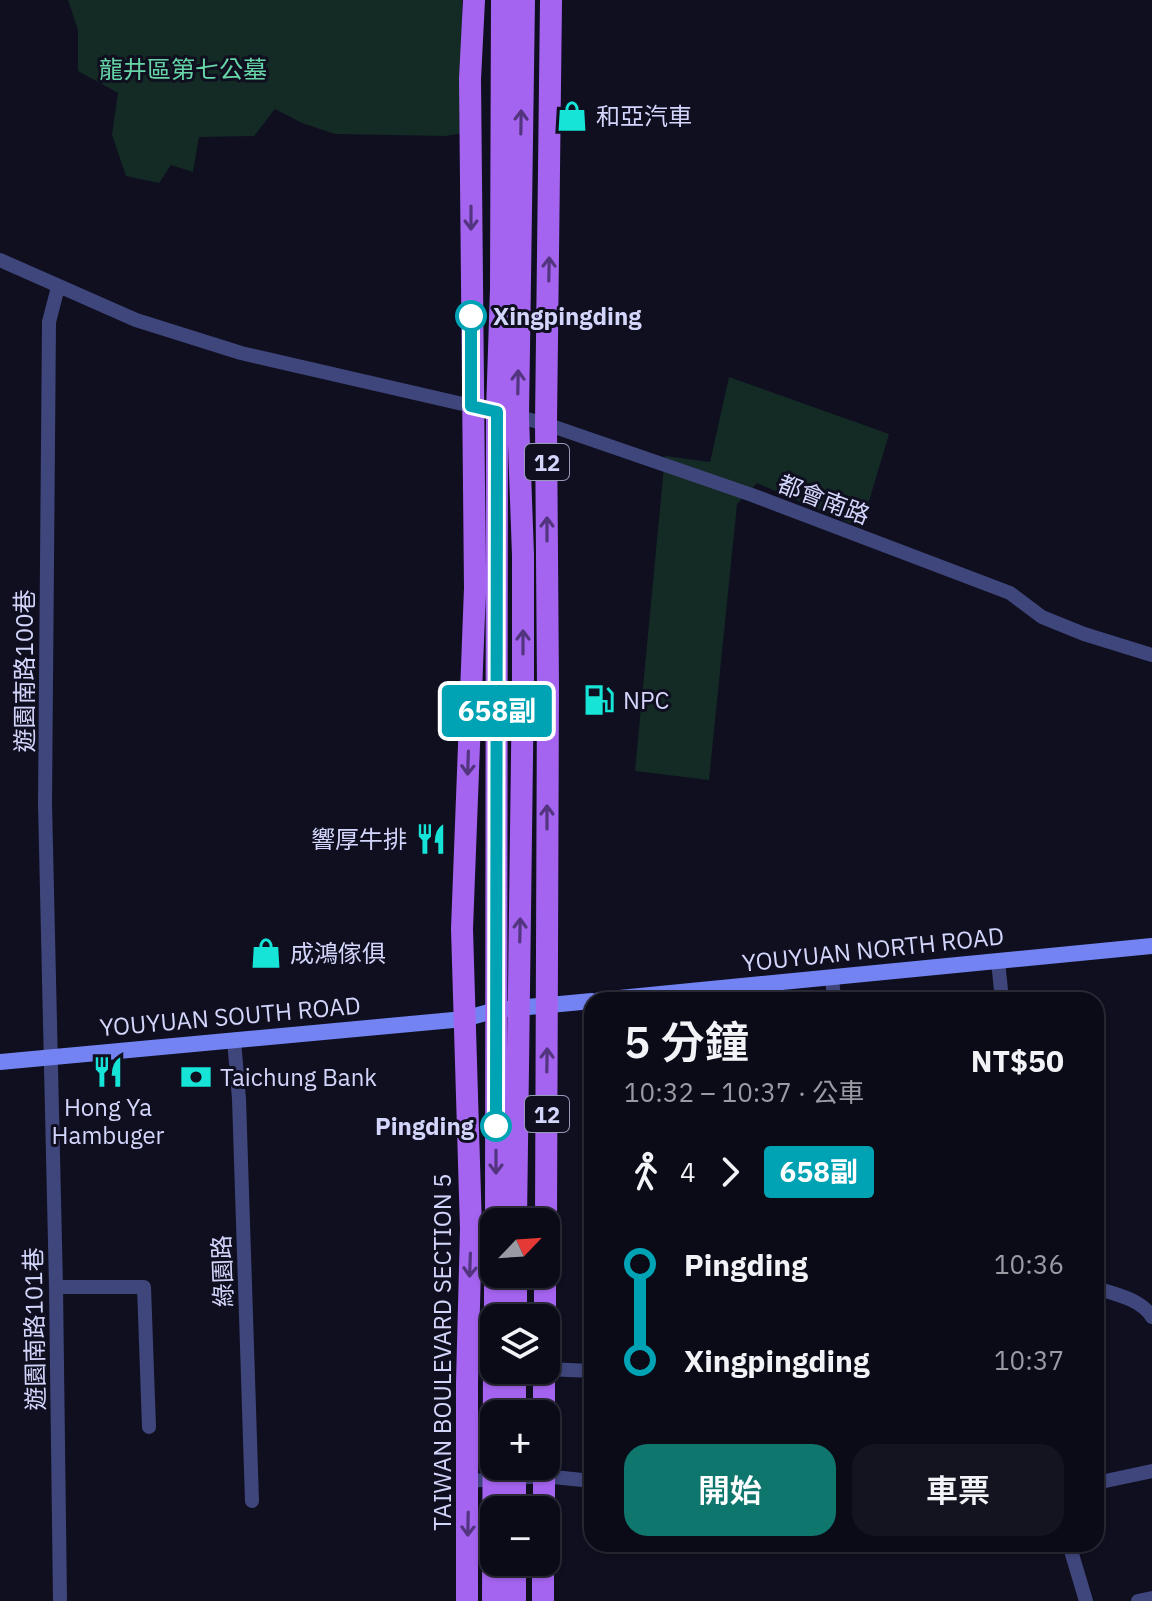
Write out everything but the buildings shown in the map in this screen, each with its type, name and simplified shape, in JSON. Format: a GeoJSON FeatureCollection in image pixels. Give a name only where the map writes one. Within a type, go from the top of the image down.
{"type":"FeatureCollection","features":[{"type":"Feature","properties":{"kind":"main road","name":"TAIWAN BOULEVARD SECTION 5"},"geometry":{"type":"LineString","coordinates":[[467,1601],[471,1229],[462,929],[475,588],[470,79],[474,0]]}},
{"type":"Feature","properties":{"kind":"main road","name":"12"},"geometry":{"type":"LineString","coordinates":[[502,0],[501,288],[507,414],[523,602],[516,1208]]}},
{"type":"Feature","properties":{"kind":"main road","name":"12"},"geometry":{"type":"LineString","coordinates":[[496,1208],[496,1010],[507,414],[524,0]]}},
{"type":"Feature","properties":{"kind":"main road","name":"12"},"geometry":{"type":"LineString","coordinates":[[546,1208],[546,424],[551,0]]}},
{"type":"Feature","properties":{"kind":"main road","name":"TAIWAN BOULEVARD SECTION 5"},"geometry":{"type":"LineString","coordinates":[[493,1601],[494,1384]]}},
{"type":"Feature","properties":{"kind":"main road"},"geometry":{"type":"LineString","coordinates":[[515,1576],[515,1601]]}},
{"type":"Feature","properties":{"kind":"main road"},"geometry":{"type":"LineString","coordinates":[[543,1576],[543,1601]]}},
{"type":"Feature","properties":{"kind":"street","name":"都會南路"},"geometry":{"type":"LineString","coordinates":[[0,260],[136,320],[241,353],[546,424],[752,495],[1010,593],[1042,617],[1152,655]]}},
{"type":"Feature","properties":{"kind":"street","name":"遊園南路100巷"},"geometry":{"type":"LineString","coordinates":[[51,1057],[45,803],[48,354],[49,322],[58,287]]}},
{"type":"Feature","properties":{"kind":"street","name":"YOUYUAN NORTH ROAD"},"geometry":{"type":"LineString","coordinates":[[757,992],[832,977],[1152,946]]}},
{"type":"Feature","properties":{"kind":"street"},"geometry":{"type":"LineString","coordinates":[[998,961],[1001,992]]}},
{"type":"Feature","properties":{"kind":"street"},"geometry":{"type":"LineString","coordinates":[[832,977],[833,992]]}},
{"type":"Feature","properties":{"kind":"street"},"geometry":{"type":"LineString","coordinates":[[464,1019],[496,1010],[584,1002]]}},
{"type":"Feature","properties":{"kind":"street","name":"YOUYUAN SOUTH ROAD"},"geometry":{"type":"LineString","coordinates":[[0,1062],[464,1019]]}},
{"type":"Feature","properties":{"kind":"street","name":"綠園路"},"geometry":{"type":"LineString","coordinates":[[234,1040],[239,1099],[252,1501]]}},
{"type":"Feature","properties":{"kind":"street","name":"遊園南路101巷"},"geometry":{"type":"LineString","coordinates":[[51,1057],[60,1601]]}},
{"type":"Feature","properties":{"kind":"street"},"geometry":{"type":"LineString","coordinates":[[56,1287],[144,1287],[149,1427]]}},
{"type":"Feature","properties":{"kind":"street"},"geometry":{"type":"LineString","coordinates":[[1104,1291],[1134,1301],[1148,1310],[1152,1317]]}},
{"type":"Feature","properties":{"kind":"street"},"geometry":{"type":"LineString","coordinates":[[560,1370],[584,1371]]}},
{"type":"Feature","properties":{"kind":"street"},"geometry":{"type":"LineString","coordinates":[[1104,1481],[1152,1471]]}},
{"type":"Feature","properties":{"kind":"street"},"geometry":{"type":"LineString","coordinates":[[560,1474],[584,1479]]}},
{"type":"Feature","properties":{"kind":"street"},"geometry":{"type":"LineString","coordinates":[[468,1481],[492,1481]]}},
{"type":"Feature","properties":{"kind":"street"},"geometry":{"type":"LineString","coordinates":[[1071,1552],[1086,1601]]}},
{"type":"Feature","properties":{"kind":"street"},"geometry":{"type":"LineString","coordinates":[[1138,1601],[1152,1598]]}},
{"type":"Feature","properties":{"kind":"green space","name":"龍井區第七公墓"},"geometry":{"type":"Polygon","coordinates":[[[68,0],[462,0],[463,133],[446,136],[335,134],[302,123],[275,109],[254,136],[199,137],[193,172],[171,165],[159,183],[126,176],[112,135],[118,93],[78,71],[78,30],[68,0]]]}},
{"type":"Feature","properties":{"kind":"green space"},"geometry":{"type":"Polygon","coordinates":[[[729,377],[889,434],[861,528],[757,483],[737,504],[709,780],[635,771],[665,456],[710,462],[729,377]]]}},
{"type":"Feature","properties":{"kind":"bus line","name":"658副"},"geometry":{"type":"LineString","coordinates":[[471,316],[471,406],[497,412],[496,1126]]}},
{"type":"Feature","properties":{"kind":"place","name":"和亞汽車"},"geometry":{"type":"Point","coordinates":[572,116]}},
{"type":"Feature","properties":{"kind":"place","name":"Xingpingding"},"geometry":{"type":"Point","coordinates":[471,316]}},
{"type":"Feature","properties":{"kind":"place","name":"NPC"},"geometry":{"type":"Point","coordinates":[599,700]}},
{"type":"Feature","properties":{"kind":"place","name":"響厚牛排"},"geometry":{"type":"Point","coordinates":[431,839]}},
{"type":"Feature","properties":{"kind":"place","name":"成鴻傢俱"},"geometry":{"type":"Point","coordinates":[266,953]}},
{"type":"Feature","properties":{"kind":"place","name":"Hong Ya Hambuger"},"geometry":{"type":"Point","coordinates":[108,1072]}},
{"type":"Feature","properties":{"kind":"place","name":"Taichung Bank"},"geometry":{"type":"Point","coordinates":[196,1077]}},
{"type":"Feature","properties":{"kind":"place","name":"Pingding"},"geometry":{"type":"Point","coordinates":[496,1126]}}]}
